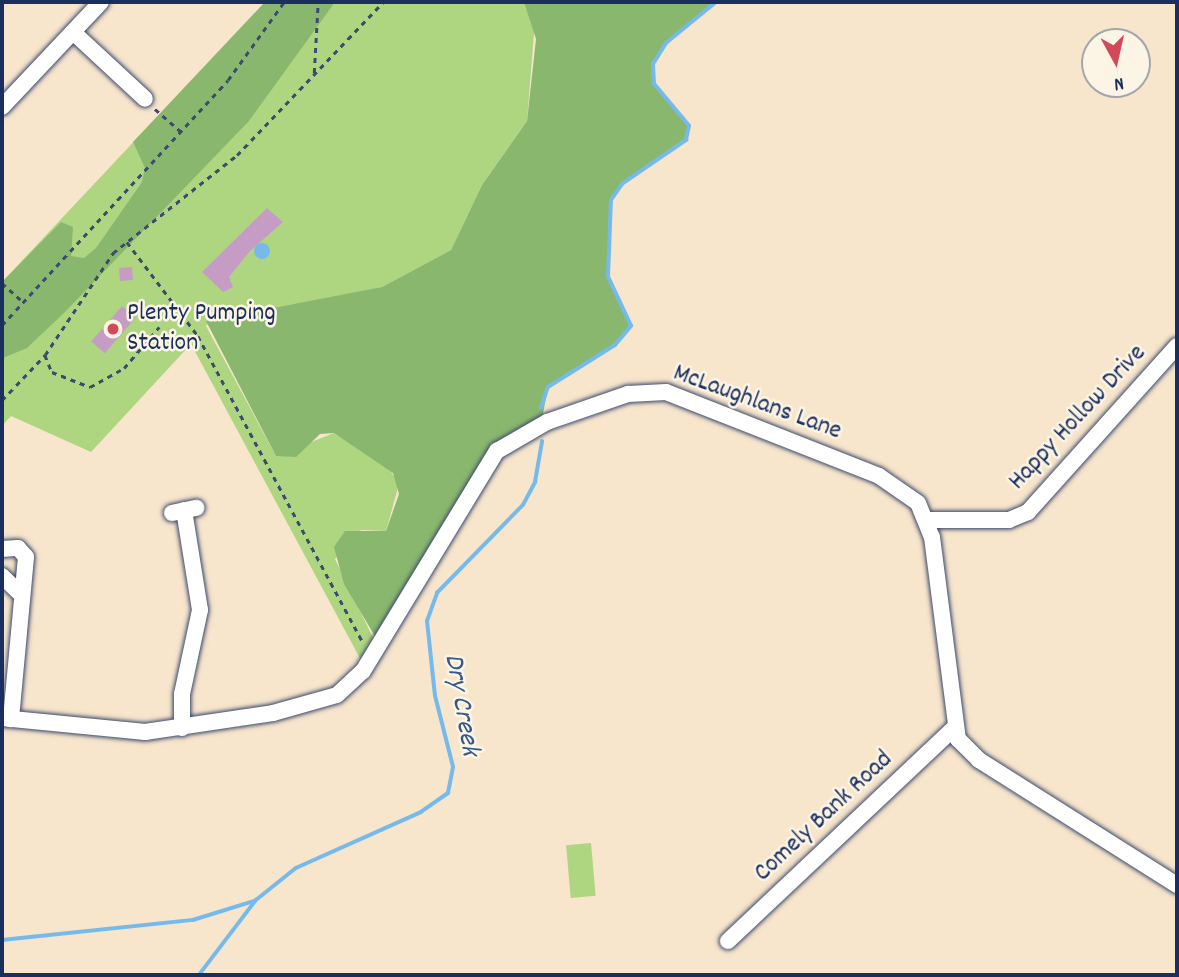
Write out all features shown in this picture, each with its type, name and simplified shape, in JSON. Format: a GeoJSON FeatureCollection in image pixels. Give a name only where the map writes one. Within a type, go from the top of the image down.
{"type":"FeatureCollection","features":[{"type":"Feature","properties":{"kind":"street"},"geometry":{"type":"LineString","coordinates":[[2,107],[101,2]]}},
{"type":"Feature","properties":{"kind":"street"},"geometry":{"type":"LineString","coordinates":[[73,32],[145,99]]}},
{"type":"Feature","properties":{"kind":"street","name":"Happy Hollow Drive"},"geometry":{"type":"LineString","coordinates":[[928,520],[1009,520],[1028,512],[1177,346]]}},
{"type":"Feature","properties":{"kind":"street","name":"McLaughlans Lane"},"geometry":{"type":"LineString","coordinates":[[7,719],[145,732],[182,728],[326,699],[352,683],[373,654],[498,451],[523,432],[628,394],[680,395],[879,476],[918,503],[928,520]]}},
{"type":"Feature","properties":{"kind":"street"},"geometry":{"type":"LineString","coordinates":[[182,728],[182,694],[200,610],[184,510]]}},
{"type":"Feature","properties":{"kind":"street"},"geometry":{"type":"LineString","coordinates":[[928,520],[953,729],[979,760],[1177,885]]}},
{"type":"Feature","properties":{"kind":"street"},"geometry":{"type":"LineString","coordinates":[[2,549],[23,551],[22,595],[7,719]]}},
{"type":"Feature","properties":{"kind":"street"},"geometry":{"type":"LineString","coordinates":[[2,576],[22,595]]}},
{"type":"Feature","properties":{"kind":"street","name":"Comely Bank Road"},"geometry":{"type":"LineString","coordinates":[[728,941],[953,729]]}},
{"type":"Feature","properties":{"kind":"path"},"geometry":{"type":"LineString","coordinates":[[2,325],[242,63],[284,2]]}},
{"type":"Feature","properties":{"kind":"path"},"geometry":{"type":"LineString","coordinates":[[314,73],[318,2]]}},
{"type":"Feature","properties":{"kind":"path"},"geometry":{"type":"LineString","coordinates":[[2,400],[45,355],[93,277],[127,242],[207,182],[383,2]]}},
{"type":"Feature","properties":{"kind":"path"},"geometry":{"type":"LineString","coordinates":[[145,99],[181,132]]}},
{"type":"Feature","properties":{"kind":"path"},"geometry":{"type":"LineString","coordinates":[[127,242],[198,336],[373,654]]}},
{"type":"Feature","properties":{"kind":"path"},"geometry":{"type":"LineString","coordinates":[[2,283],[24,302]]}},
{"type":"Feature","properties":{"kind":"path"},"geometry":{"type":"LineString","coordinates":[[45,355],[52,372],[90,387],[124,368],[159,327]]}},
{"type":"Feature","properties":{"kind":"green space"},"geometry":{"type":"Polygon","coordinates":[[[265,2],[524,2],[535,21],[527,121],[482,185],[451,250],[382,287],[264,313],[215,316],[206,326],[276,456],[334,433],[388,467],[399,484],[386,531],[361,530],[335,559],[375,642],[362,662],[191,344],[91,452],[11,416],[2,426],[2,282],[265,2]]]}},
{"type":"Feature","properties":{"kind":"green space"},"geometry":{"type":"Polygon","coordinates":[[[265,2],[335,2],[249,121],[65,312],[27,348],[3,358],[2,282],[61,222],[73,227],[71,256],[84,258],[96,248],[142,182],[145,168],[133,142],[265,2]]]}},
{"type":"Feature","properties":{"kind":"green space"},"geometry":{"type":"Polygon","coordinates":[[[524,2],[716,2],[666,43],[653,64],[654,84],[689,126],[686,140],[622,184],[611,200],[608,276],[631,326],[615,345],[548,387],[542,419],[502,440],[376,638],[344,584],[334,547],[345,531],[386,531],[399,494],[393,473],[334,433],[320,434],[296,457],[276,456],[206,321],[382,287],[451,250],[482,185],[527,121],[536,39],[524,2]]]}},
{"type":"Feature","properties":{"kind":"green space"},"geometry":{"type":"Polygon","coordinates":[[[591,843],[596,896],[571,898],[566,845],[591,843]]]}},
{"type":"Feature","properties":{"kind":"water"},"geometry":{"type":"Polygon","coordinates":[[[259,243],[265,243],[270,251],[268,257],[259,259],[254,254],[254,248],[259,243]]]}},
{"type":"Feature","properties":{"kind":"building"},"geometry":{"type":"Polygon","coordinates":[[[267,208],[283,222],[250,251],[229,277],[233,287],[223,292],[202,272],[267,208]]]}},
{"type":"Feature","properties":{"kind":"building"},"geometry":{"type":"Polygon","coordinates":[[[132,267],[133,280],[120,281],[119,268],[132,267]]]}},
{"type":"Feature","properties":{"kind":"building","name":"Plenty Pumping Station"},"geometry":{"type":"Polygon","coordinates":[[[122,306],[136,318],[105,353],[91,341],[122,306]]]}},
{"type":"Feature","properties":{"kind":"waterway","name":"Dry Creek"},"geometry":{"type":"LineString","coordinates":[[541,408],[548,387],[615,345],[631,326],[608,277],[611,200],[622,184],[686,140],[689,126],[654,84],[653,64],[666,43],[716,2]]}},
{"type":"Feature","properties":{"kind":"waterway","name":"Dry Creek"},"geometry":{"type":"LineString","coordinates":[[199,975],[256,900],[296,868],[421,812],[448,793],[453,767],[435,696],[427,621],[437,593],[523,505],[535,482],[542,442]]}},
{"type":"Feature","properties":{"kind":"waterway","name":"Dry Creek"},"geometry":{"type":"LineString","coordinates":[[2,940],[193,920],[254,901]]}},
{"type":"Feature","properties":{"kind":"waterway","name":"Dry Creek"},"geometry":{"type":"LineString","coordinates":[[130,975],[155,975]]}},
{"type":"Feature","properties":{"kind":"place","name":"Plenty Pumping Station"},"geometry":{"type":"Point","coordinates":[113,329]}}]}
